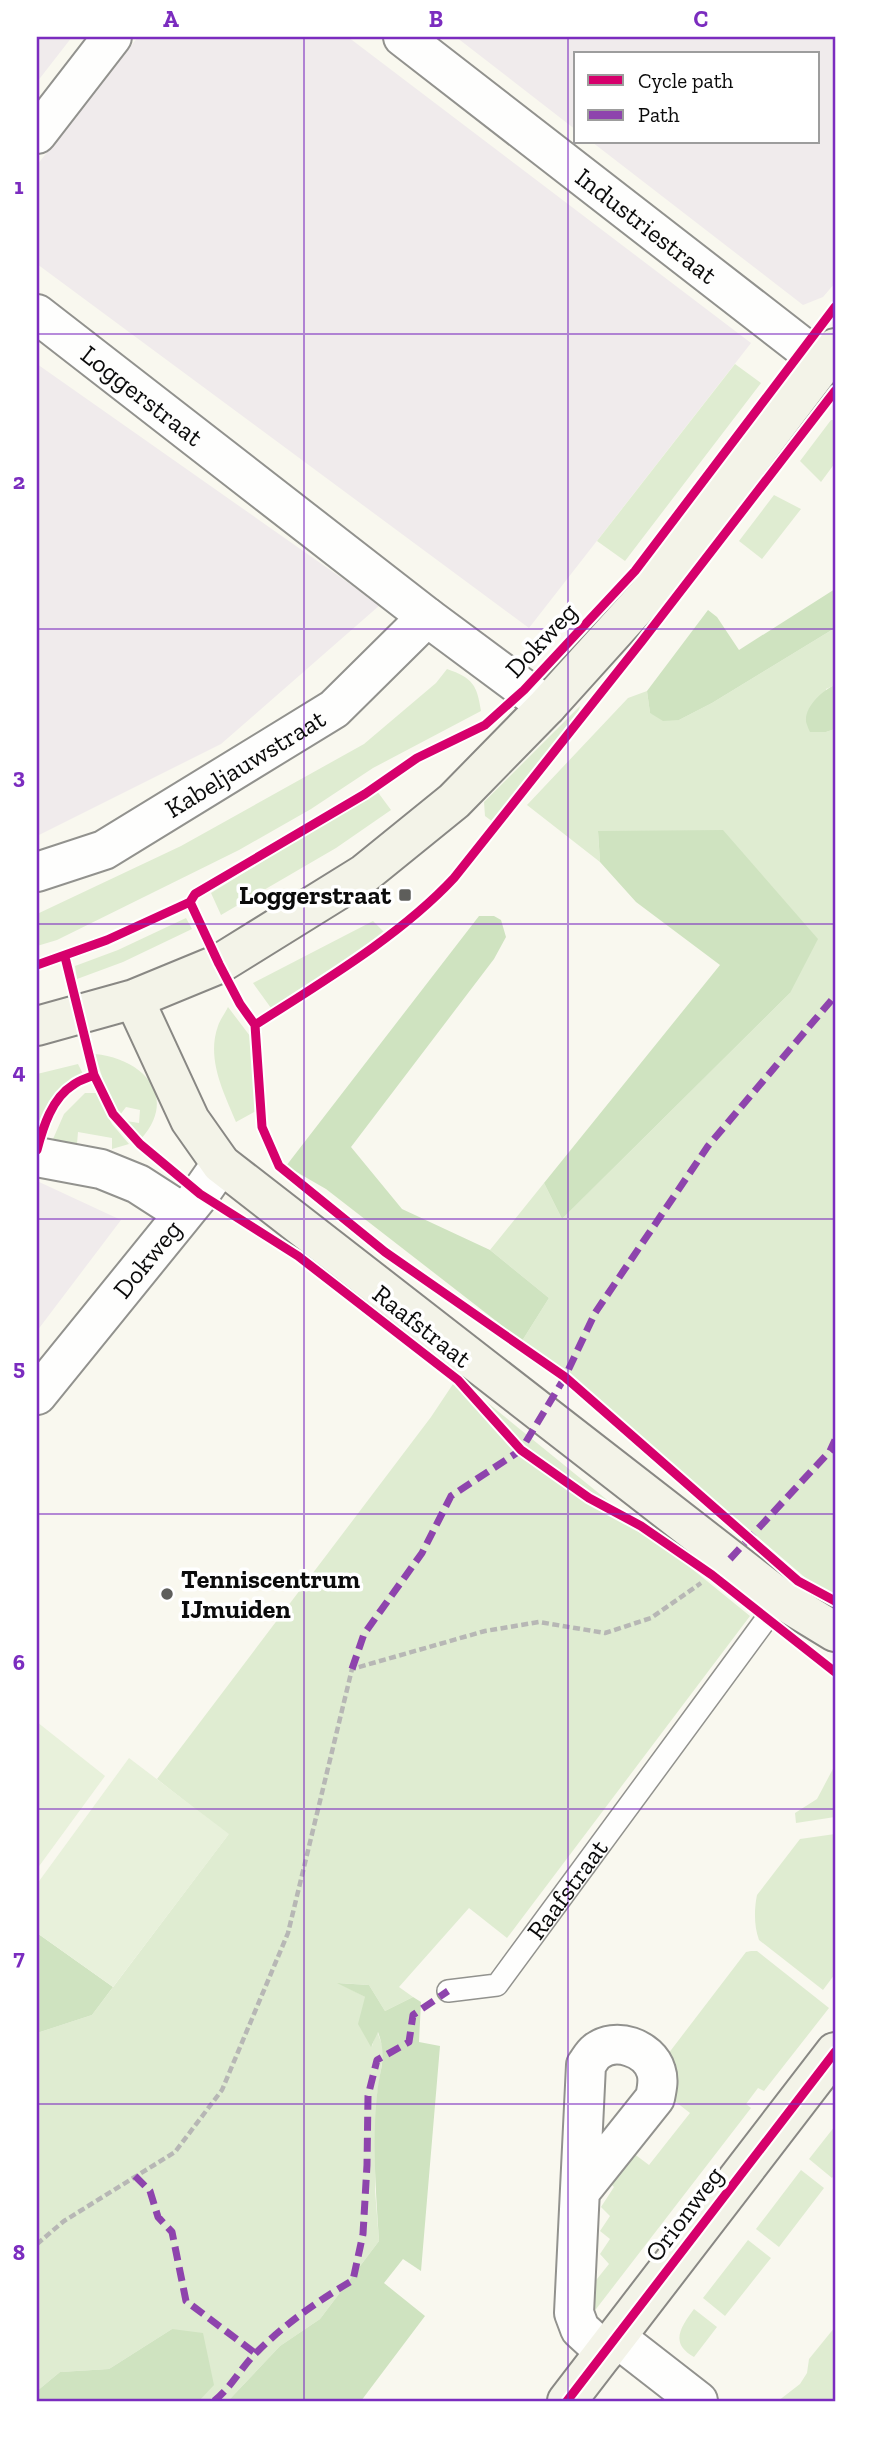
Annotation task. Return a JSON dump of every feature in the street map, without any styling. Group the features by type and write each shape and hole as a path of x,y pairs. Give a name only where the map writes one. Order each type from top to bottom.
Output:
{"street":[{"path":"37,134 112,37"},
{"name":"Industriestraat","path":"403,37 829,355"},
{"name":"Loggerstraat","path":"37,314 427,617 547,706"},
{"name":"Dokweg","path":"37,1026 134,999 219,964 364,874 454,801 547,706 649,593 829,355"},
{"name":"Kabeljauwstraat","path":"37,872 104,850 334,709 427,617"},
{"name":"Raafstraat","path":"134,999 190,1119 221,1164 780,1599 835,1632"},
{"path":"37,1157 101,1168 138,1184 183,1213"},
{"name":"Dokweg","path":"37,1395 221,1164"},
{"name":"Orionweg","path":"567,2401 835,2052"},
{"path":"580,2192 574,2313 580,2329 611,2345 698,2401"}],"lane":[{"name":"Raafstraat","path":"448,1991 497,1985 780,1599"}],"path":[{"path":"37,2244 64,2221 175,2152 222,2090 288,1933 352,1669 485,1631 539,1622 605,1633 652,1618 702,1582"}],"shaded area":[{"path":"37,37 72,37 37,82"},
{"path":"138,37 348,37 751,343 529,628 37,264 37,165"},
{"path":"456,37 835,37 835,283 823,297 803,305 595,144 820,144 820,52 574,52 574,128"},
{"path":"37,364 380,605 221,744 37,836"},
{"path":"37,1181 121,1220 37,1331"}],"green space":[{"path":"735,364 761,383 625,561 597,541"},
{"path":"831,420 835,420 835,463 821,482 800,461"},
{"path":"774,495 801,509 762,559 739,541"},
{"path":"835,589 835,628 712,703 679,720 663,721 650,713 647,691 708,610 717,617 739,650"},
{"path":"835,628 835,685 826,689 826,732 835,729 835,1603 583,1388 565,1377 522,1341 549,1298 490,1250 544,1183 562,1219 790,993 598,832 600,862 527,805 628,698 647,691 650,713 679,720 712,703"},
{"path":"447,669 468,679 478,695 481,711 373,768 311,809 239,850 57,940 37,946 37,914 181,846 364,744 436,683"},
{"path":"835,685 835,729 810,732 806,721 808,710 820,695"},
{"path":"580,706 578,715 493,822 485,816 484,802"},
{"path":"377,791 391,810 336,848 221,915 211,893"},
{"path":"723,830 818,939 790,993 562,1219 544,1183 720,965 636,902 600,862 598,831"},
{"path":"479,916 494,916 501,920 506,937 494,959 351,1147 402,1209 490,1250 549,1298 522,1341 326,1189 286,1166"},
{"path":"186,918 192,929 123,962 77,979 75,966 118,950"},
{"path":"373,921 385,933 307,988 271,1008 253,983"},
{"path":"228,1007 250,1036 256,1111 236,1122 218,1076 214,1051 218,1026"},
{"path":"95,1054 128,1063 150,1082 156,1095 157,1108 152,1123 141,1139 126,1121 139,1123 140,1110 126,1107 120,1115 103,1080"},
{"path":"78,1064 84,1076 54,1098 37,1131 37,1074"},
{"path":"85,1093 96,1093 112,1124 129,1144 112,1149 112,1138 78,1132 77,1144 53,1139 64,1114"},
{"path":"457,1378 750,1616 507,1938 469,1908 399,1987 413,1997 385,2011 369,1985 339,1983 365,1997 372,2046 377,2031 384,2050 377,2095 375,2190 379,2241 320,2319 280,2346 228,2401 199,2401 213,2384 172,2329 109,2369 60,2372 37,2391 37,2033 92,2015 228,1835 157,1779 431,1417"},
{"path":"37,1722 105,1776 37,1869"},
{"path":"129,1758 229,1834 113,1987 37,1933 37,1884"},
{"path":"835,1765 835,1817 796,1823 795,1813 817,1799"},
{"path":"835,1834 835,1974 823,1990 759,1940 755,1924 755,1906 757,1895 800,1839"},
{"path":"37,1933 113,1987 92,2015 37,2033"},
{"path":"757,1951 829,2008 764,2091 758,2088 746,2104 751,2108 593,2313 585,2294 609,2264 600,2254 610,2239 600,2231 610,2216 601,2207 614,2187 605,2178 629,2150 649,2165 690,2113 667,2095 665,2058 746,1952"},
{"path":"337,1983 369,1985 385,2011 413,1997 421,2002 419,2042 440,2046 421,2271 403,2259 384,2283 425,2316 361,2401 228,2401 280,2346 320,2319 379,2241 375,2131 382,2064 381,2041 378,2032 371,2047 358,2024 365,1997"},
{"path":"835,2126 835,2174 832,2178 809,2159"},
{"path":"801,2170 824,2188 779,2247 756,2229"},
{"path":"748,2240 771,2258 725,2316 703,2298"},
{"path":"694,2309 717,2327 694,2357 682,2346 680,2334"},
{"path":"835,2327 835,2401 778,2401 800,2384 807,2373 809,2359"},
{"path":"172,2329 203,2333 214,2385 199,2401 37,2401 37,2391 60,2372 109,2369"}],"marked path":[{"path":"352,1669 364,1634 422,1553 451,1496 521,1450 565,1377 595,1313 708,1146 835,996"},
{"path":"730,1559 830,1451 835,1440"},
{"path":"214,2401 251,2358 279,2331 353,2280 363,2234 368,2096 377,2060 409,2042 413,2015 448,1991"},
{"path":"135,2176 150,2191 158,2217 172,2232 186,2301 255,2353"}],"cycle path":[{"path":"190,902 195,894 365,794 417,758 485,725 524,690 635,571 835,307"},
{"path":"255,1025 385,939 454,878 835,391"},
{"path":"190,902 240,1004 255,1025 262,1127 279,1166 385,1252 565,1377 798,1581 835,1601"},
{"path":"37,965 107,940 190,902"},
{"path":"65,957 94,1075 113,1114 140,1144 200,1194 298,1256 458,1380 521,1450 589,1498 641,1526 712,1575 835,1672"},
{"path":"37,1150 45,1123 59,1097 75,1083 94,1075"},
{"path":"567,2401 835,2052"}],"place":[{"name":"Loggerstraat","path":"405,895"},
{"name":"Tenniscentrum IJmuiden","path":"167,1594"}]}
